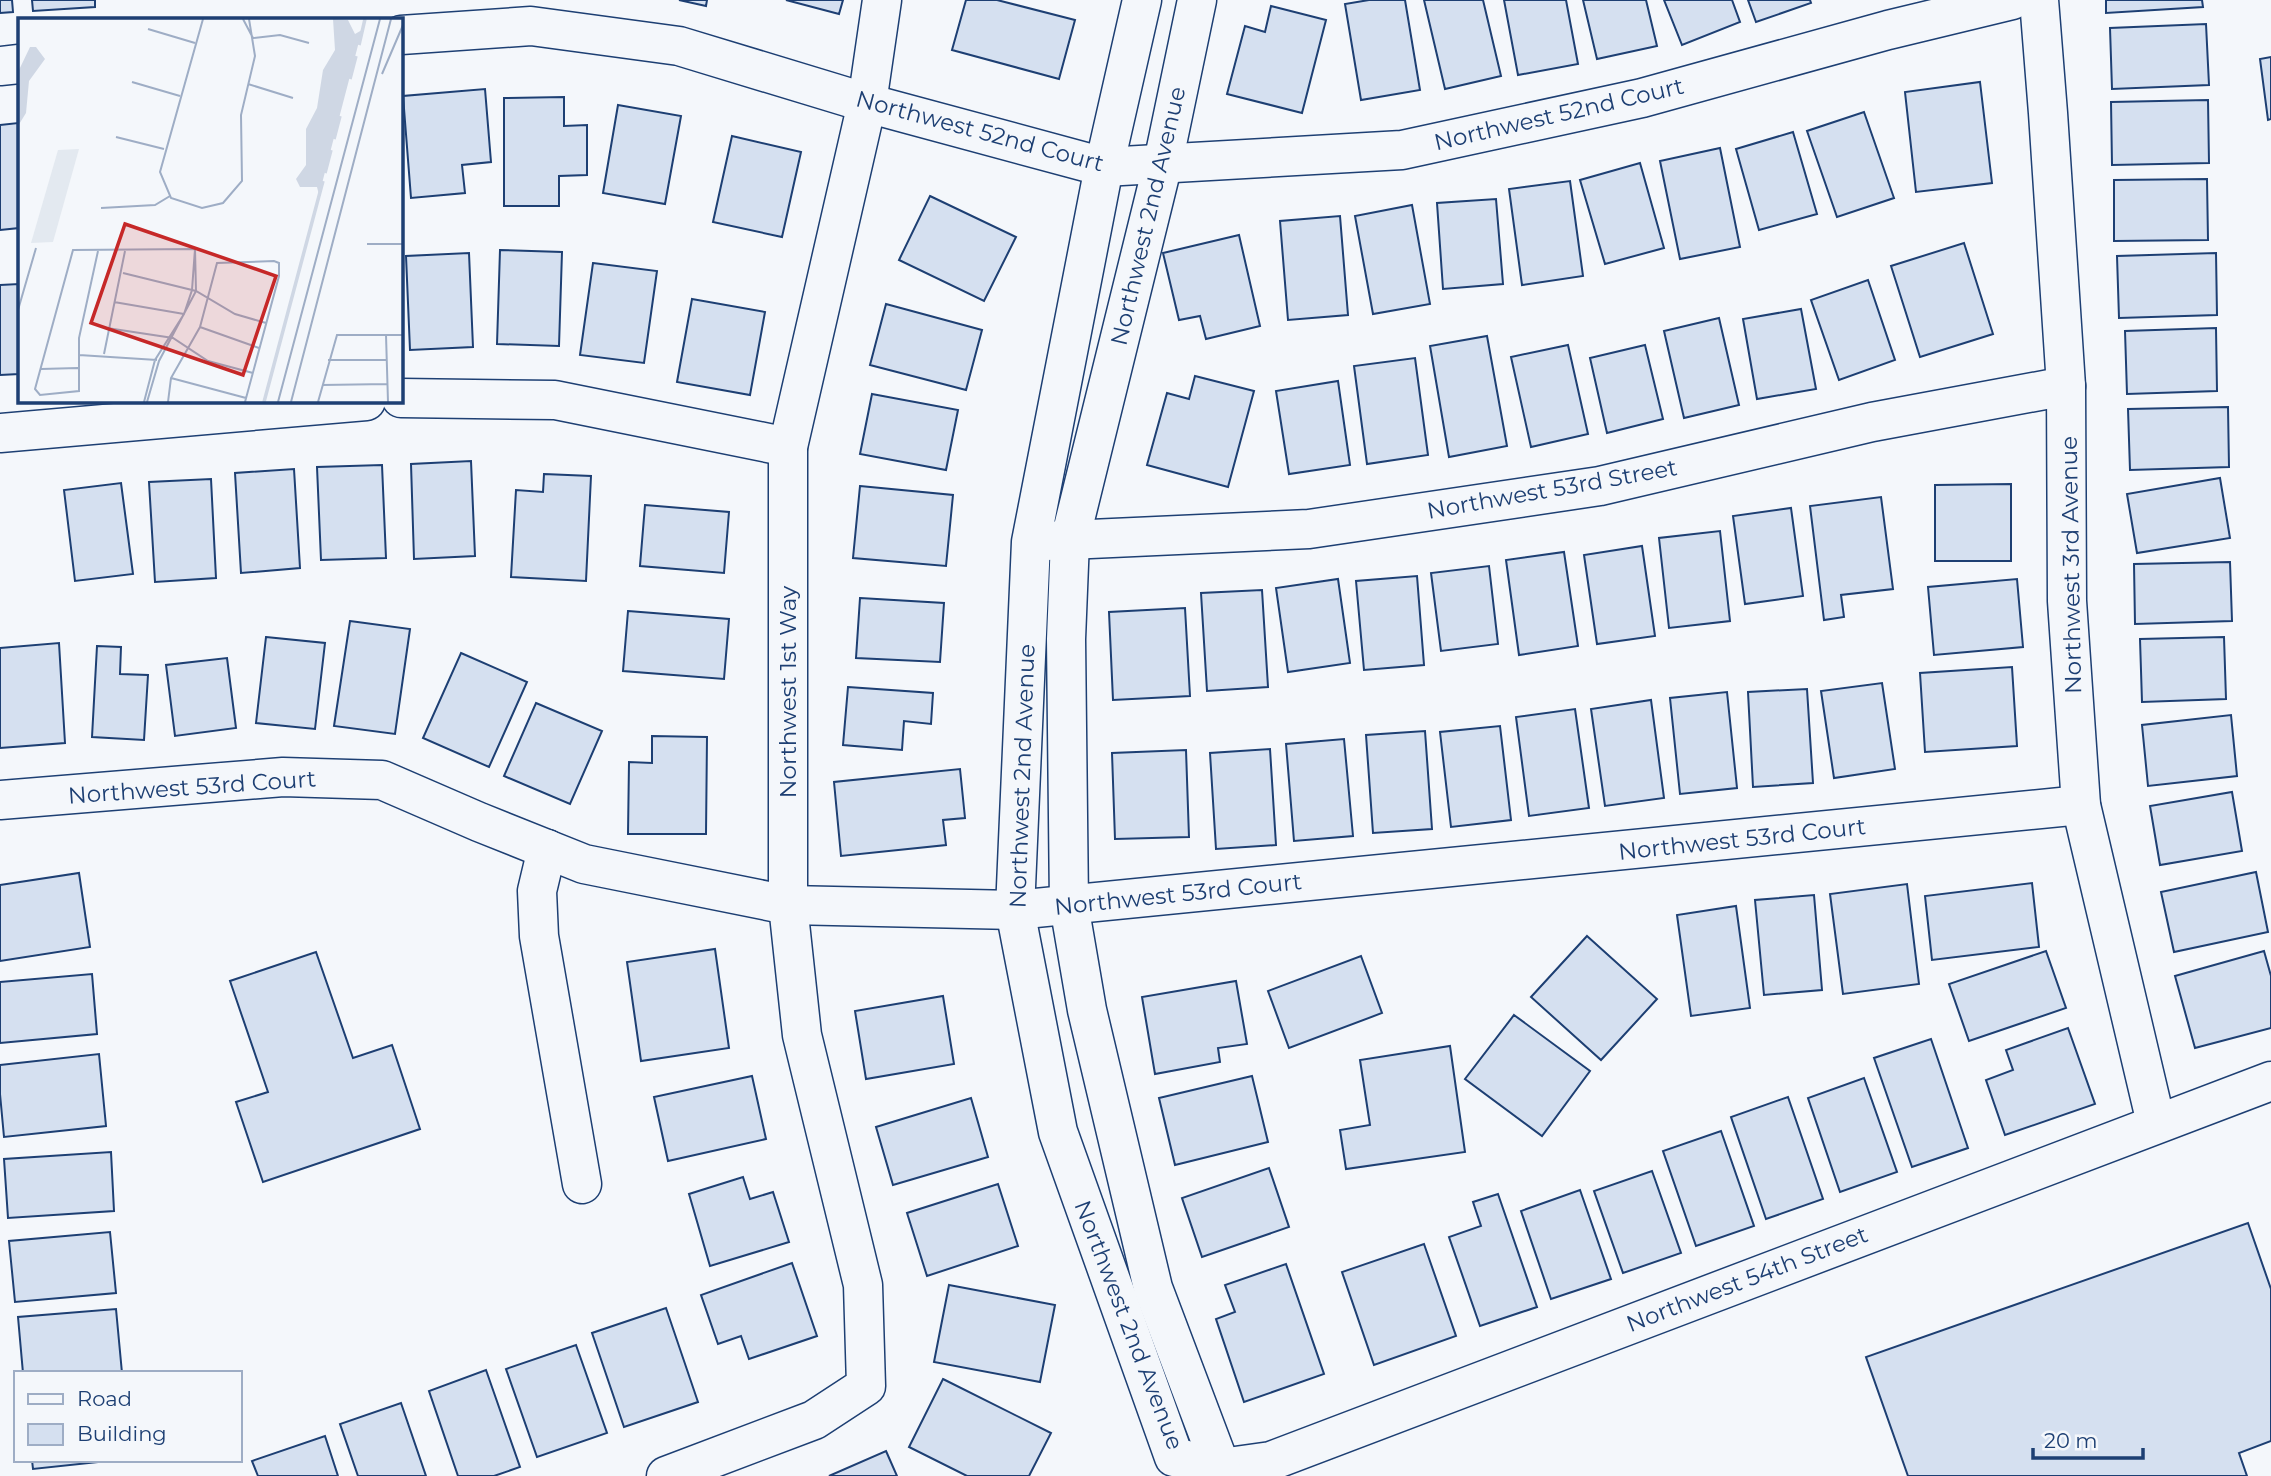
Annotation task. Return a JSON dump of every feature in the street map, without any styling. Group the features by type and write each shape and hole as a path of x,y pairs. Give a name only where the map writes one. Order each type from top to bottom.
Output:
{"street":[{"name":"Northwest 1st Way","path":"666,1476 814,1420 866,1386 863,1285 802,1035 788,905 788,447 867,103 882,0"},
{"name":"Northwest 2nd Avenue","path":"1142,0 1104,167 1031,542 1015,910 1058,1132 1174,1457 1221,1468"},
{"name":"Northwest 2nd Avenue","path":"1197,0 1163,163 1070,540 1066,639 1069,905 1087,1010 1153,1288 1221,1468"},
{"name":"Northwest 52nd Court","path":"402,36 531,26 678,46 867,103 1104,167 1402,150 1642,98 1888,30 2012,0"},
{"name":"Northwest 3rd Avenue","path":"2039,0 2049,113 2066,387 2067,601 2081,805 2156,1123"},
{"path":"0,66 18,64"},
{"name":"Northwest 53rd Street","path":"1031,542 1309,529 1600,485 1872,422 2066,387"},
{"path":"402,398 555,400 788,447"},
{"path":"0,433 355,402"},
{"name":"Northwest 53rd Court","path":"0,800 283,777 382,780 584,864 788,905 1015,910 2081,805"},
{"path":"547,849 537,891 539,936 582,1184"},
{"name":"Northwest 54th Street","path":"1221,1468 1271,1461 2271,1081"}],"building":[{"path":"0,0 12,0 13,12 0,13"},
{"path":"32,0 95,0 95,7 33,11"},
{"path":"679,0 707,0 706,6"},
{"path":"786,0 843,0 839,14"},
{"path":"966,0 997,0 1075,20 1059,79 952,50"},
{"path":"1369,0 1405,0 1420,90 1361,100 1345,4"},
{"path":"1424,0 1483,0 1501,76 1445,89"},
{"path":"1504,0 1566,0 1578,64 1518,75"},
{"path":"1583,0 1646,0 1657,46 1597,59"},
{"path":"1664,0 1732,0 1740,22 1682,45"},
{"path":"1748,0 1810,0 1811,3 1756,22"},
{"path":"2106,0 2202,0 2203,7 2106,13"},
{"path":"1271,6 1326,20 1302,113 1227,94 1245,26 1265,32"},
{"path":"2206,24 2209,85 2112,89 2110,28"},
{"path":"2271,57 2271,119 2268,120 2260,59"},
{"path":"1980,82 1992,183 1916,192 1905,92"},
{"path":"485,89 491,162 462,165 465,193 411,198 403,96"},
{"path":"564,97 564,126 587,125 587,175 559,176 559,206 504,206 504,98"},
{"path":"2208,100 2209,163 2112,165 2111,102"},
{"path":"618,105 681,116 665,204 603,193"},
{"path":"1864,112 1894,198 1837,217 1807,131"},
{"path":"18,123 18,228 0,230 0,125"},
{"path":"1793,132 1817,214 1759,230 1736,149"},
{"path":"732,136 801,152 782,237 713,222"},
{"path":"1720,148 1740,247 1680,259 1660,161"},
{"path":"1640,163 1664,248 1605,264 1580,180"},
{"path":"2207,179 2208,240 2114,241 2114,180"},
{"path":"1570,181 1583,276 1522,285 1509,189"},
{"path":"930,196 1016,237 984,301 899,260"},
{"path":"1496,199 1503,284 1443,289 1437,203"},
{"path":"1412,205 1430,304 1373,314 1355,216"},
{"path":"1340,216 1348,315 1288,320 1280,221"},
{"path":"1239,235 1260,326 1206,339 1200,316 1179,320 1163,253"},
{"path":"1964,243 1993,334 1920,357 1891,266"},
{"path":"500,250 562,252 559,346 497,344"},
{"path":"469,253 473,347 410,350 406,256"},
{"path":"2216,253 2217,315 2119,318 2117,256"},
{"path":"593,263 657,271 644,363 580,355"},
{"path":"1868,280 1895,360 1839,380 1811,300"},
{"path":"18,284 18,374 0,375 0,285"},
{"path":"692,299 765,312 750,395 677,382"},
{"path":"886,304 982,330 966,390 870,365"},
{"path":"1801,309 1816,389 1757,399 1743,319"},
{"path":"1719,318 1739,405 1684,418 1664,331"},
{"path":"2216,328 2217,391 2127,394 2125,331"},
{"path":"1487,336 1507,446 1449,457 1430,346"},
{"path":"1568,345 1588,434 1531,447 1511,357"},
{"path":"1645,345 1663,419 1607,433 1590,358"},
{"path":"1415,358 1428,455 1367,464 1354,366"},
{"path":"1195,376 1254,391 1228,487 1147,465 1167,393 1189,399"},
{"path":"1338,381 1350,465 1289,474 1276,391"},
{"path":"872,394 958,410 946,470 860,454"},
{"path":"2228,407 2229,467 2130,470 2128,409"},
{"path":"471,461 475,556 414,559 411,464"},
{"path":"382,465 386,558 321,560 317,467"},
{"path":"294,469 300,568 241,573 235,473"},
{"path":"544,474 591,476 586,581 511,577 516,490 543,492"},
{"path":"2220,478 2230,538 2137,553 2127,494"},
{"path":"211,479 216,578 155,582 149,482"},
{"path":"121,483 133,574 75,581 64,490"},
{"path":"2011,484 2011,561 1935,561 1935,485"},
{"path":"860,486 953,495 946,566 853,558"},
{"path":"1881,497 1893,589 1841,595 1844,617 1824,620 1810,506"},
{"path":"645,505 729,512 724,573 640,566"},
{"path":"1791,508 1803,596 1745,604 1733,516"},
{"path":"1720,531 1730,621 1669,628 1659,538"},
{"path":"1642,546 1655,636 1597,644 1584,555"},
{"path":"1564,552 1578,646 1519,655 1506,560"},
{"path":"2230,562 2232,621 2135,624 2134,564"},
{"path":"1489,566 1498,644 1441,651 1431,573"},
{"path":"1417,576 1424,665 1364,670 1356,581"},
{"path":"1338,579 1350,663 1288,672 1276,588"},
{"path":"2017,579 2023,647 1934,655 1928,587"},
{"path":"1262,590 1268,687 1207,691 1201,593"},
{"path":"860,598 944,603 940,662 856,658"},
{"path":"1185,608 1190,696 1113,700 1109,612"},
{"path":"628,611 729,619 724,679 623,671"},
{"path":"350,621 410,629 395,734 334,726"},
{"path":"266,637 325,643 315,729 256,723"},
{"path":"2224,637 2226,699 2142,702 2140,639"},
{"path":"59,643 65,743 0,748 0,648"},
{"path":"97,646 121,647 120,674 148,675 144,740 92,737"},
{"path":"461,653 527,682 489,767 423,738"},
{"path":"227,658 236,728 175,736 166,665"},
{"path":"2012,667 2017,746 1925,752 1920,673"},
{"path":"1882,683 1895,769 1834,778 1821,691"},
{"path":"848,687 933,693 931,724 904,721 902,750 843,745"},
{"path":"1807,689 1813,783 1753,787 1748,692"},
{"path":"1727,692 1737,788 1680,794 1670,698"},
{"path":"1651,700 1664,798 1605,806 1591,709"},
{"path":"536,703 602,731 570,804 504,776"},
{"path":"1575,709 1589,808 1529,816 1516,717"},
{"path":"2231,715 2237,776 2148,786 2142,725"},
{"path":"1500,726 1511,820 1451,827 1440,732"},
{"path":"1425,731 1432,829 1373,833 1366,735"},
{"path":"652,736 707,737 706,834 628,834 629,762 652,763"},
{"path":"1344,739 1353,836 1294,841 1286,744"},
{"path":"1270,749 1276,845 1216,849 1210,753"},
{"path":"1186,750 1189,837 1115,839 1112,753"},
{"path":"960,769 965,818 943,820 946,845 841,856 834,782"},
{"path":"2232,792 2242,851 2160,865 2150,806"},
{"path":"2256,872 2268,932 2174,952 2161,892"},
{"path":"79,873 90,947 0,961 0,885"},
{"path":"2032,883 2039,947 1932,960 1925,896"},
{"path":"1907,884 1919,984 1843,994 1830,894"},
{"path":"1814,895 1822,990 1764,995 1755,900"},
{"path":"1736,906 1750,1008 1691,1016 1677,915"},
{"path":"1587,936 1657,999 1601,1060 1531,997"},
{"path":"715,949 729,1048 641,1061 627,962"},
{"path":"2046,951 2066,1008 1969,1041 1949,984"},
{"path":"2264,951 2271,976 2271,1028 2195,1048 2175,976"},
{"path":"316,952 353,1058 392,1045 420,1129 263,1182 236,1102 268,1092 230,981"},
{"path":"1361,956 1382,1013 1289,1048 1268,991"},
{"path":"92,974 97,1034 0,1043 0,982"},
{"path":"1236,981 1247,1044 1218,1048 1220,1062 1155,1074 1142,997"},
{"path":"943,996 954,1064 866,1079 855,1011"},
{"path":"1514,1015 1590,1071 1542,1136 1465,1079"},
{"path":"2068,1028 2095,1104 2005,1135 1986,1080 2013,1070 2006,1050"},
{"path":"1931,1039 1968,1148 1912,1167 1874,1058"},
{"path":"1450,1046 1465,1152 1346,1169 1340,1130 1370,1125 1360,1060"},
{"path":"99,1054 106,1126 4,1137 0,1065"},
{"path":"752,1076 766,1139 668,1161 654,1097"},
{"path":"1252,1076 1268,1142 1175,1165 1159,1098"},
{"path":"1864,1078 1897,1172 1840,1192 1808,1098"},
{"path":"1788,1097 1823,1199 1766,1219 1731,1117"},
{"path":"971,1098 988,1157 893,1185 876,1127"},
{"path":"1721,1131 1754,1226 1696,1246 1663,1151"},
{"path":"111,1152 114,1211 8,1218 4,1159"},
{"path":"1269,1168 1289,1227 1202,1257 1182,1198"},
{"path":"1652,1171 1681,1253 1623,1273 1594,1191"},
{"path":"743,1177 750,1199 773,1192 789,1242 710,1266 689,1194"},
{"path":"998,1184 1018,1246 927,1276 907,1213"},
{"path":"1580,1190 1611,1279 1551,1299 1521,1211"},
{"path":"1498,1194 1537,1307 1480,1326 1449,1237 1481,1226 1473,1202"},
{"path":"2248,1223 2271,1289 2271,1441 2239,1453 2247,1476 1908,1476 1866,1357"},
{"path":"110,1232 116,1293 15,1302 9,1241"},
{"path":"1424,1244 1456,1336 1374,1365 1342,1272"},
{"path":"792,1263 817,1336 749,1359 741,1336 718,1344 701,1295"},
{"path":"1286,1264 1324,1374 1244,1402 1216,1319 1235,1312 1225,1285"},
{"path":"949,1285 1055,1305 1040,1382 934,1362"},
{"path":"666,1308 698,1402 624,1427 592,1333"},
{"path":"116,1309 122,1371 23,1371 18,1317"},
{"path":"576,1345 607,1433 537,1457 506,1369"},
{"path":"486,1370 520,1467 494,1476 458,1476 429,1391"},
{"path":"943,1379 1051,1433 1029,1476 967,1476 909,1447"},
{"path":"401,1403 426,1476 358,1476 340,1424"},
{"path":"325,1436 338,1476 258,1476 252,1461"},
{"path":"886,1451 897,1476 829,1476"},
{"path":"32,1462 98,1462 33,1469"}]}
